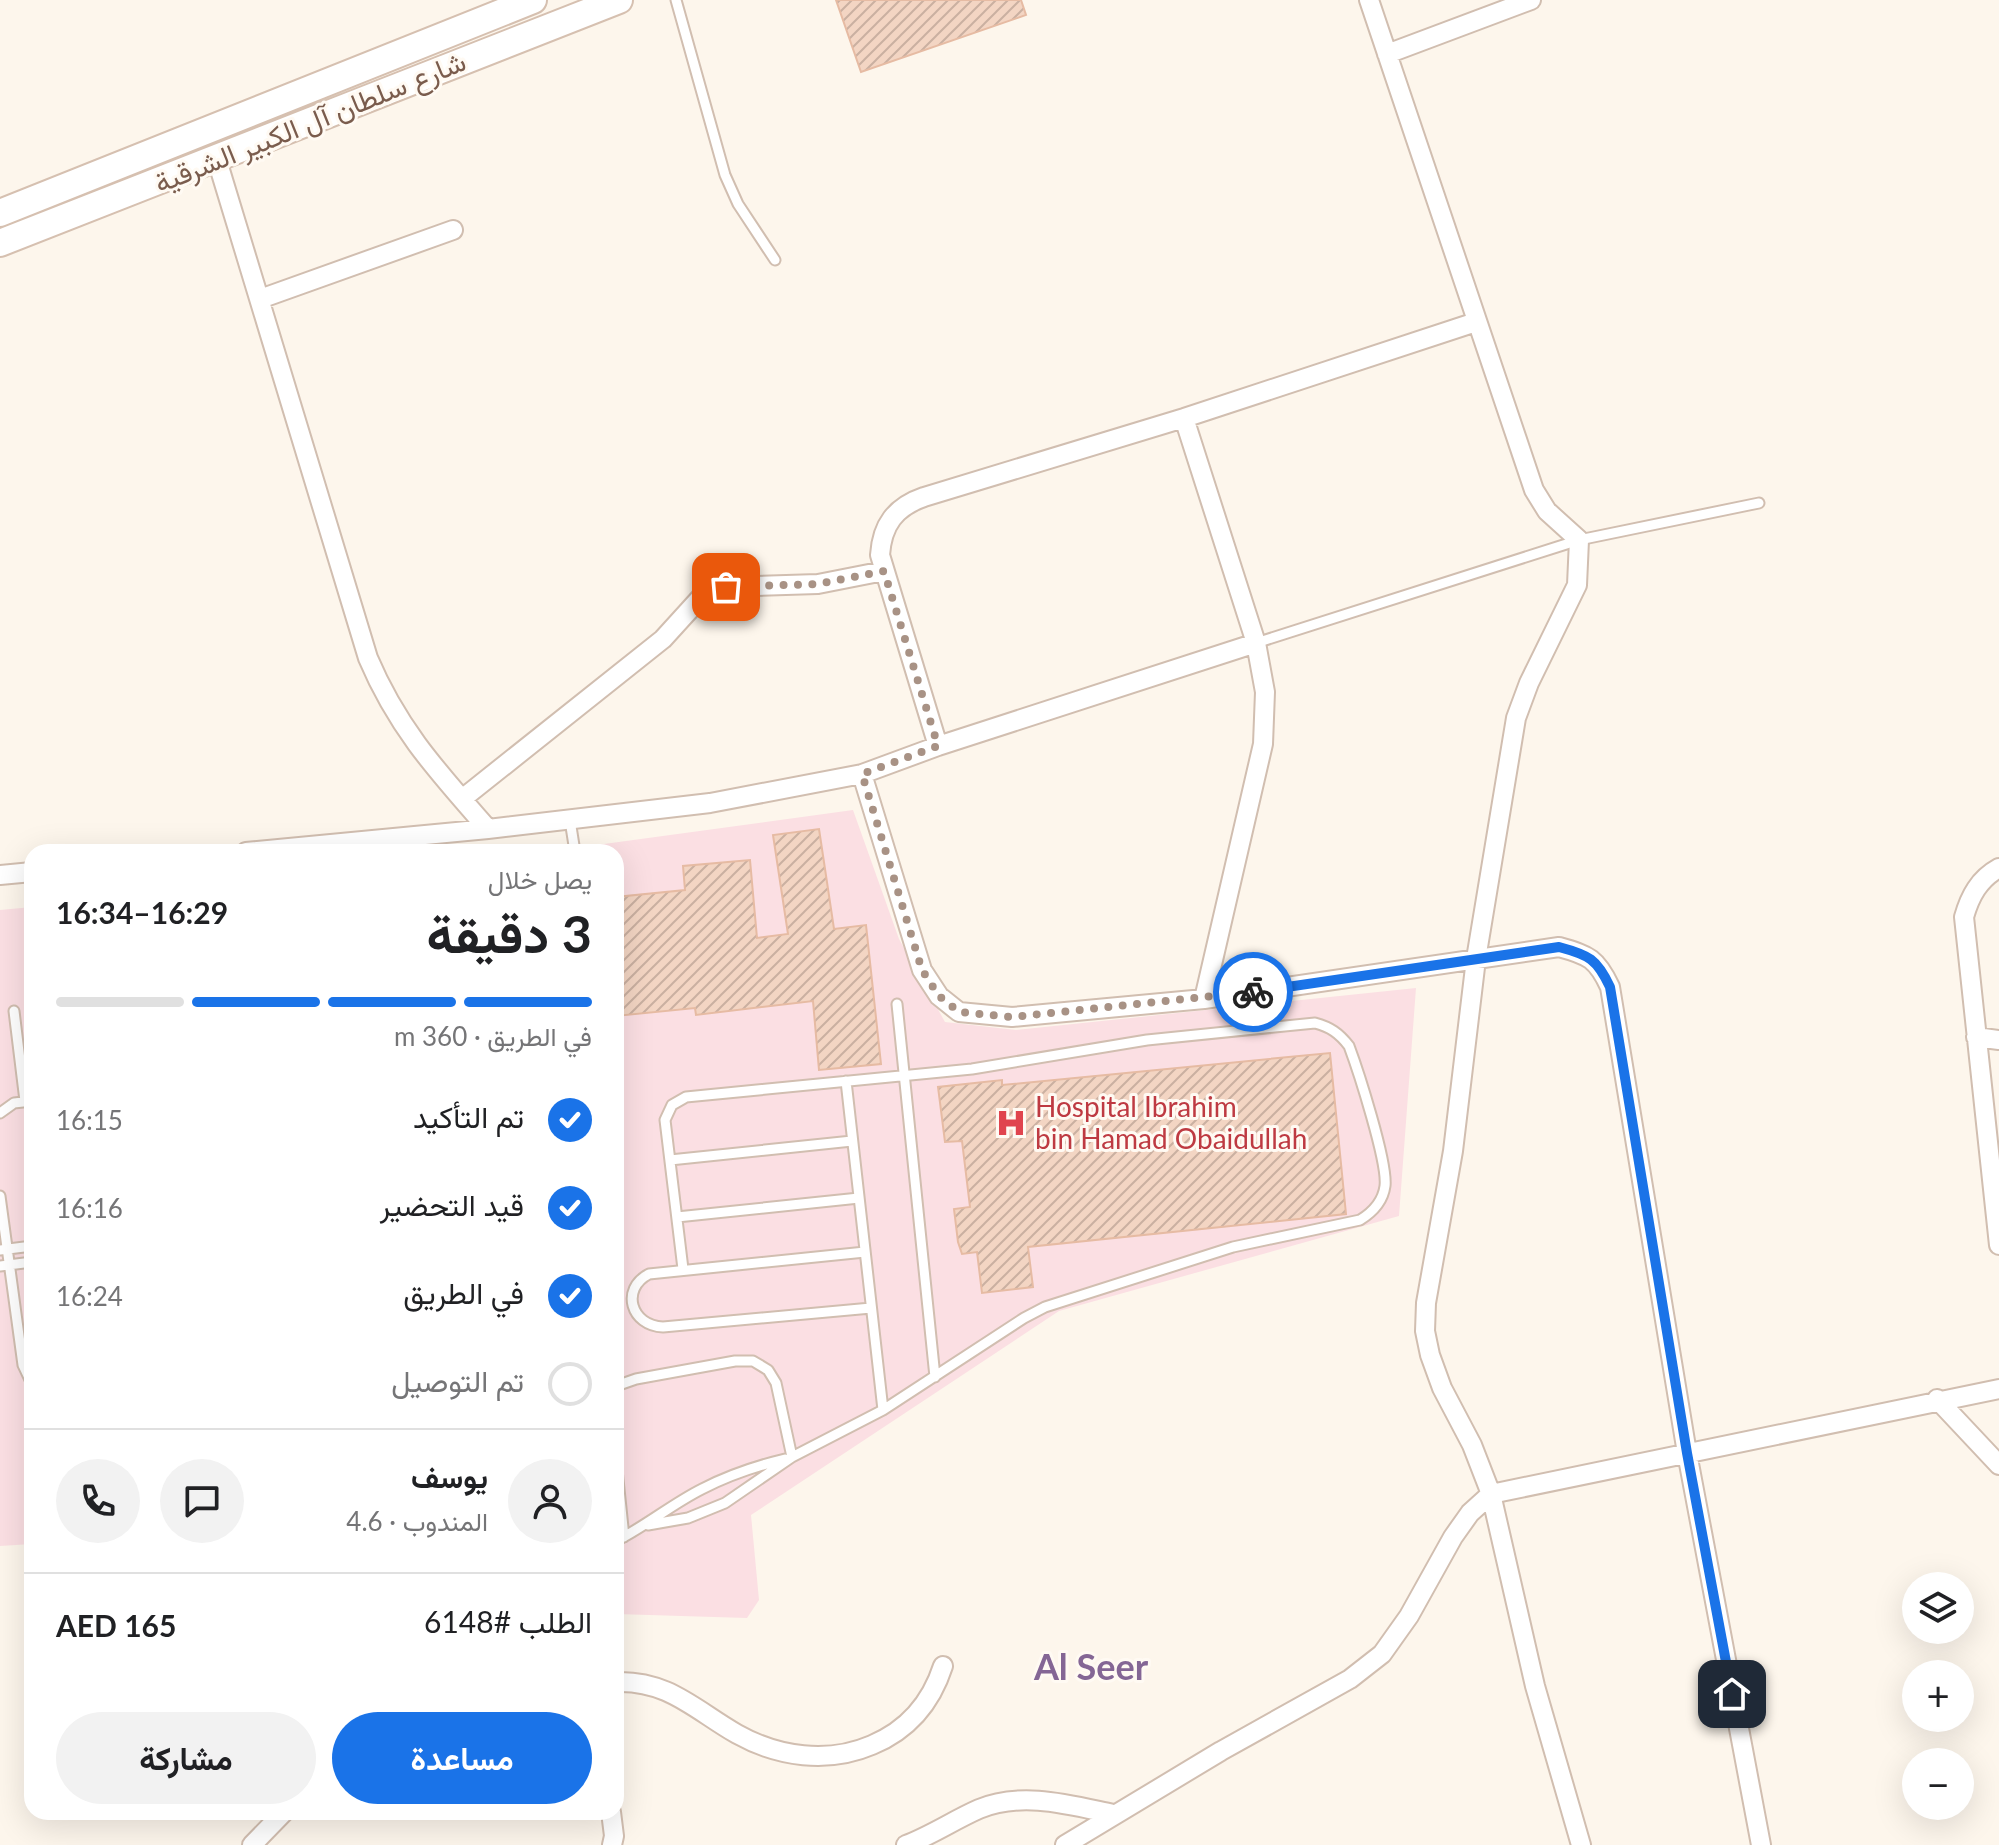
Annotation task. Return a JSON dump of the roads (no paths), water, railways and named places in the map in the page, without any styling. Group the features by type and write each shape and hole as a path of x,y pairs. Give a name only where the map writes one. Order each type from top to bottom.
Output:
{"main road":[{"name":"شارع سلطان آل الكبير الشرقية","path":"0,213 533,0"},
{"name":"شارع سلطان آل الكبير الشرقية","path":"0,243 619,0"}],"street":[{"path":"1369,0 1534,490 1547,511 1579,540 1577,585 1529,683 1516,718 1476,959 1453,1151 1426,1303 1425,1331 1442,1388 1466,1432 1491,1494 1535,1686 1581,1845"},
{"path":"1387,54 1531,0"},
{"path":"217,160 368,658 398,720 418,748 488,829"},
{"path":"260,299 453,230"},
{"path":"938,746 880,555 881,540 896,512 909,503 1184,418 1476,322"},
{"path":"1184,418 1256,643 1265,692 1263,744 1204,999"},
{"path":"462,799 663,639 703,595 726,587 818,584 884,571"},
{"path":"330,844 710,803 862,774 938,746 1256,643"},
{"path":"862,774 922,970 939,996 959,1012 1012,1017 1204,999 1559,947 1583,954 1599,965 1610,987 1687,1453 1761,1845"},
{"path":"1999,868 1980,882 1970,898 1964,917 1999,1245"},
{"path":"0,875 24,873"},
{"path":"1976,1037 1999,1040"},
{"path":"1065,1845 1113,1814 1350,1679 1382,1654 1409,1616 1453,1537 1470,1513 1491,1494 1937,1399 1999,1389"},
{"path":"1937,1399 1999,1465"},
{"path":"624,1682 643,1683 666,1690 737,1734 774,1750 831,1756 866,1748 897,1732 926,1703 943,1666"},
{"path":"906,1845 981,1808 1003,1802 1045,1801 1113,1814"},
{"path":"252,1845 276,1820"},
{"path":"612,1820 612,1845"}],"lane":[{"path":"676,0 725,175 738,204 775,260"},
{"path":"1256,643 1579,540 1759,503"},
{"path":"570,819 574,844"},
{"path":"897,1004 935,1377"},
{"path":"14,1011 24,1075"},
{"path":"648,1525 707,1512 742,1493 792,1457 883,1410 1024,1318 1063,1299 1233,1247 1360,1220 1375,1209 1381,1199 1386,1177 1349,1046 1340,1035 1315,1023 1147,1040 1005,1065 678,1100 667,1112 665,1120 683,1269"},
{"path":"846,1081 883,1410"},
{"path":"0,1113 14,1103 24,1102"},
{"path":"670,1160 852,1141"},
{"path":"0,1196 5,1265 24,1367"},
{"path":"677,1217 859,1198"},
{"path":"4,1250 24,1247"},
{"path":"865,1252 649,1274 636,1283 631,1298 640,1320 647,1325 663,1327 871,1308"},
{"path":"624,1383 735,1361 761,1364 776,1383 792,1457"},
{"path":"624,1537 648,1525 701,1489 731,1475 792,1457"}],"place":[{"name":"Hospital Ibrahim bin Hamad Obaidullah","path":"1011,1123"}],"district":[{"name":"Al Seer","path":"1091,1667"}]}
